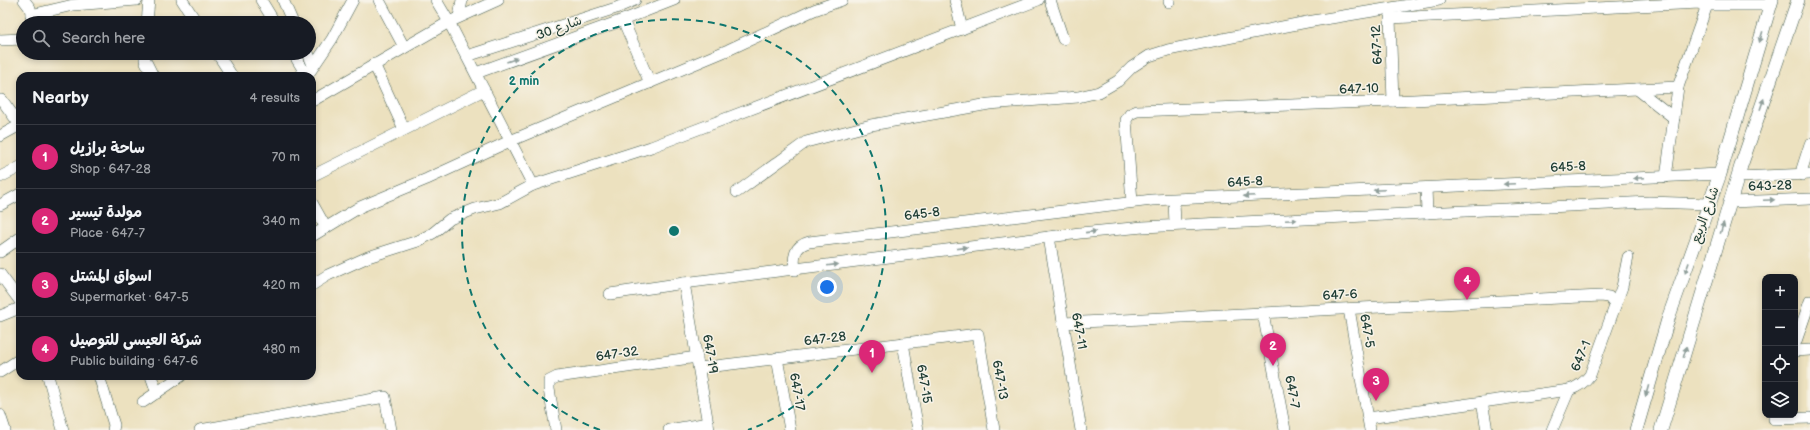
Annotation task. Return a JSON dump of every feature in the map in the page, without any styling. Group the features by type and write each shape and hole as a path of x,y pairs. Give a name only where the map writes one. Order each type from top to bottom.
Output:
{"main road":[{"name":"شارع الربيع","path":"1662,430 1730,202 1798,0"},
{"name":"شارع الربيع","path":"1636,430 1669,316 1720,174 1772,3"}],"street":[{"path":"24,0 31,16"},
{"path":"41,16 73,5 137,0"},
{"path":"148,16 149,0"},
{"path":"182,0 192,16"},
{"path":"262,0 271,16"},
{"path":"283,0 291,16"},
{"path":"309,72 332,39 353,0"},
{"path":"379,0 404,47"},
{"path":"436,0 454,19 467,56 533,185"},
{"path":"454,19 462,0"},
{"path":"316,98 454,19 498,0"},
{"name":"شارع 30","path":"467,56 616,8 635,0"},
{"name":"شارع 30","path":"476,73 674,0"},
{"path":"316,234 360,207 427,179 510,141 728,50 814,10 842,0"},
{"path":"955,0 962,29"},
{"path":"316,282 328,275 368,257 418,241 433,233 450,219 475,209 500,203 533,185 651,147 1038,0"},
{"path":"1050,0 1062,39"},
{"path":"737,192 806,142 871,124 989,104 1078,97 1099,92 1118,80 1132,67 1149,56 1168,50 1307,22 1439,0"},
{"name":"647-12","path":"1393,101 1390,18 1700,3 1705,6"},
{"path":"1666,177 1678,87 1705,6 1772,3"},
{"path":"623,20 650,82"},
{"path":"0,40 16,39"},
{"path":"145,60 145,72"},
{"path":"146,60 151,72"},
{"path":"222,60 229,72"},
{"path":"297,60 305,72"},
{"path":"311,60 313,65"},
{"path":"374,64 404,130"},
{"name":"647-10","path":"1132,202 1126,120 1130,114 1137,111 1393,101 1678,87"},
{"path":"1637,89 1674,118"},
{"path":"316,174 484,90"},
{"path":"0,100 2,100 16,119"},
{"path":"0,136 16,127"},
{"path":"1806,174 1802,169 1810,144"},
{"path":"0,177 16,169"},
{"name":"645-8","path":"795,270 794,256 796,251 804,244 809,242 1132,202 1720,174"},
{"name":"643-28","path":"1738,177 1806,174"},
{"path":"1426,188 1427,213"},
{"path":"0,206 16,196"},
{"name":"643-28","path":"1730,202 1810,199"},
{"path":"1174,200 1175,225"},
{"path":"610,294 684,283 1112,230 1175,225 1650,202 1709,204"},
{"path":"316,210 326,228"},
{"name":"647-11","path":"1049,237 1081,430"},
{"path":"0,252 16,241"},
{"name":"647-1","path":"1569,390 1581,385 1590,375 1622,287 1628,258"},
{"path":"0,274 16,296"},
{"name":"647-19","path":"684,283 709,427"},
{"name":"647-6","path":"1063,323 1601,296 1609,297 1615,304"},
{"path":"1798,335 1810,301"},
{"name":"647-5","path":"1348,309 1370,430"},
{"path":"0,316 16,310"},
{"name":"647-7","path":"1263,313 1285,430"},
{"name":"647-28","path":"698,362 777,358 978,334"},
{"name":"647-13","path":"978,334 994,430"},
{"name":"647-15","path":"903,343 918,430"},
{"path":"1798,351 1810,350"},
{"name":"647-17","path":"777,358 790,430"},
{"path":"0,372 16,362"},
{"name":"647-32","path":"556,430 549,381 557,377 698,362"},
{"path":"49,380 63,430"},
{"path":"100,380 114,426 113,430"},
{"path":"152,380 157,393"},
{"path":"143,402 175,380"},
{"path":"1368,418 1569,390"},
{"path":"1552,430 1569,390"},
{"path":"200,430 385,396 391,430"},
{"path":"1482,402 1487,430"},
{"path":"0,415 5,430"},
{"path":"1773,421 1810,418"},
{"path":"669,430 709,427"}],"place":[{"name":"شركة العيسى للتوصيل","path":"1467,300"},
{"name":"مولدة تيسير","path":"1273,366"},
{"name":"ساحة برازيل","path":"872,373"},
{"name":"اسواق المشتل","path":"1376,401"}]}
